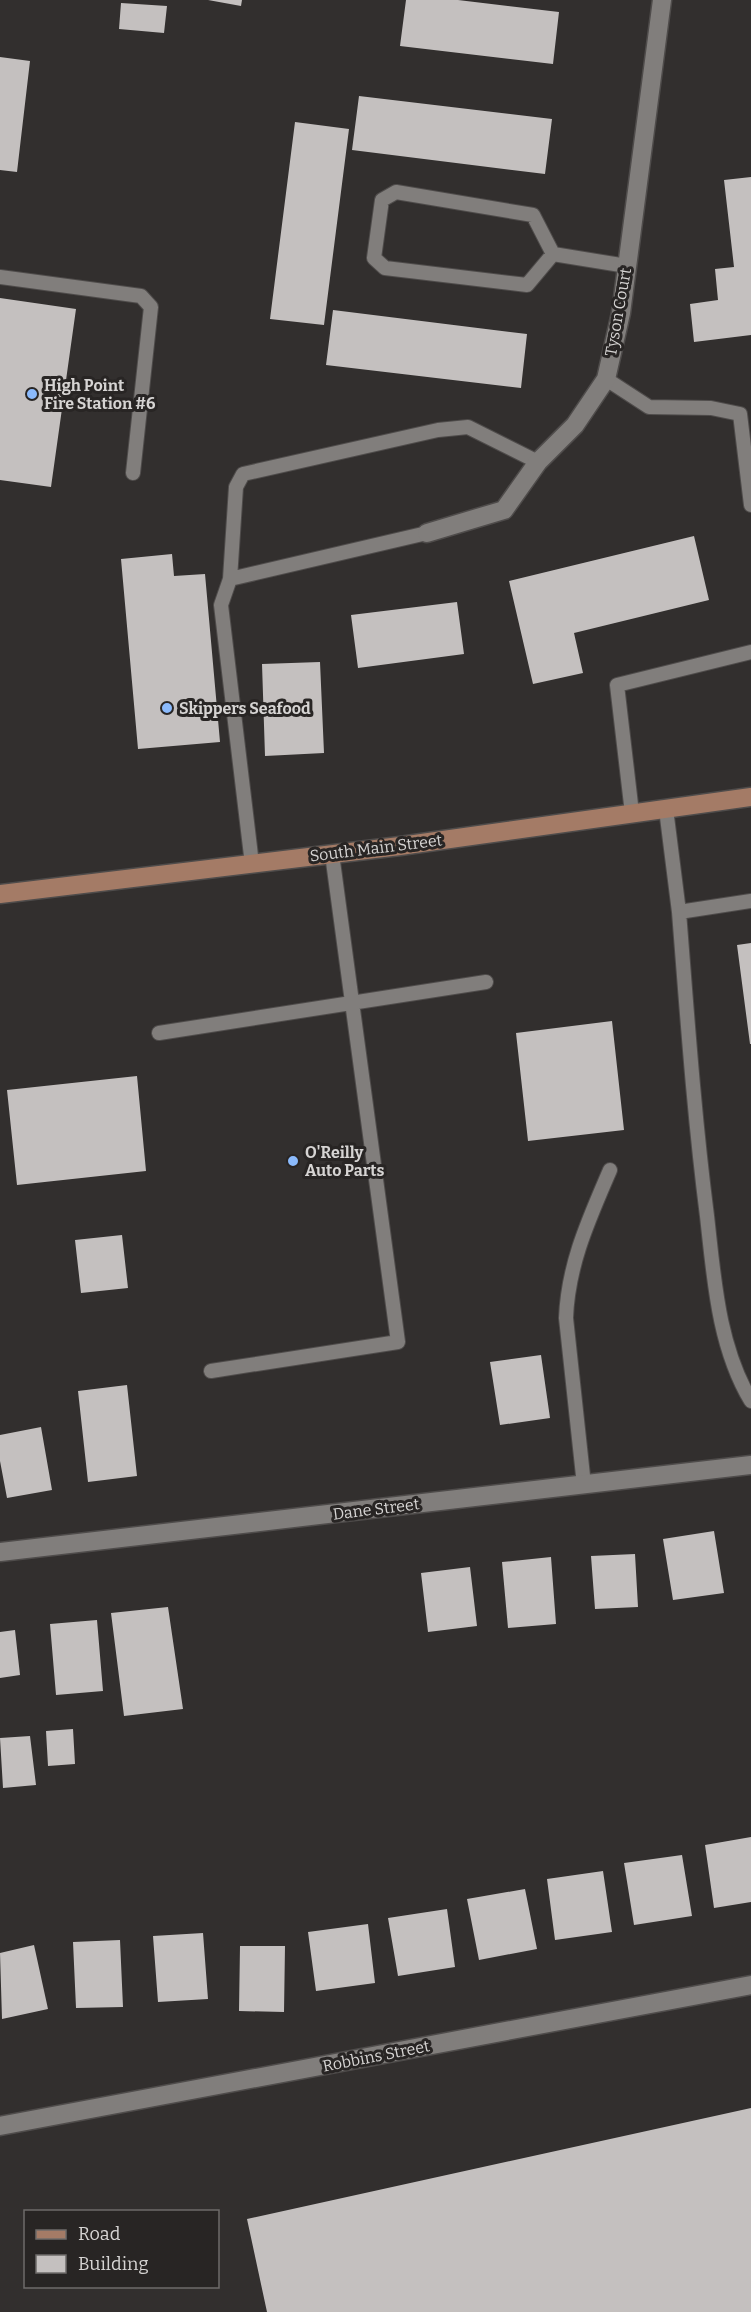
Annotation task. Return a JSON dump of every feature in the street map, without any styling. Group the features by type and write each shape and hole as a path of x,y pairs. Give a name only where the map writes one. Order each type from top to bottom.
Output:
{"main road":[{"name":"South Main Street","path":"0,894 332,854 751,797"}],"street":[{"name":"Tyson Court","path":"427,533 504,510 538,462 575,425 606,379 621,313 662,0"},
{"name":"Dane Street","path":"0,1552 751,1465"},
{"name":"Robbins Street","path":"0,2126 751,1985"}],"lane":[{"path":"396,192 532,215 553,254 528,285 385,268 374,258 382,200 396,192"},
{"path":"553,254 627,266"},
{"path":"0,277 141,296 151,306 132,473"},
{"path":"606,379 649,406 711,408 746,413 751,505"},
{"path":"252,864 221,605 230,579 236,487 243,474 438,430 468,427 538,462"},
{"path":"230,579 427,533"},
{"path":"632,813 617,685 751,652"},
{"path":"666,808 679,912 696,1132 717,1302 737,1378 751,1401"},
{"path":"211,1371 398,1342 332,854"},
{"path":"679,912 751,901"},
{"path":"159,1032 486,982"},
{"path":"584,1485 566,1318 567,1292 574,1258 610,1170"}],"building":[{"path":"208,0 242,0 241,6"},
{"path":"406,0 458,0 559,12 553,64 400,46"},
{"path":"121,3 167,6 164,33 119,29"},
{"path":"0,57 30,61 17,172 0,170"},
{"path":"359,96 552,119 545,174 352,150"},
{"path":"295,122 349,129 324,325 270,319"},
{"path":"751,177 751,335 694,342 690,304 718,300 715,269 734,267 724,180"},
{"name":"High Point Fire Station #6","path":"0,298 76,309 51,487 0,480"},
{"path":"333,310 527,334 521,388 326,365"},
{"path":"694,536 709,600 574,633 583,673 533,684 509,581"},
{"path":"172,554 174,576 205,574 220,742 138,749 121,559"},
{"path":"457,602 464,654 358,668 351,615"},
{"path":"320,662 324,753 265,756 262,664"},
{"path":"751,943 751,1044 750,1044 737,945"},
{"path":"612,1021 624,1130 528,1141 516,1033"},
{"path":"137,1076 146,1171 17,1185 7,1090"},
{"path":"122,1235 128,1288 81,1293 75,1240"},
{"path":"541,1355 550,1418 500,1425 490,1362"},
{"path":"127,1385 137,1476 88,1482 78,1391"},
{"path":"41,1427 52,1490 7,1498 0,1461 0,1435"},
{"path":"714,1531 724,1593 673,1600 663,1539"},
{"path":"635,1554 638,1607 595,1609 591,1556"},
{"path":"551,1557 556,1624 508,1628 502,1562"},
{"path":"470,1567 477,1626 428,1632 421,1573"},
{"path":"168,1607 183,1709 124,1716 111,1613"},
{"path":"97,1620 103,1691 56,1695 50,1624"},
{"path":"15,1630 20,1675 0,1678 0,1632"},
{"path":"73,1729 75,1764 48,1766 46,1731"},
{"path":"30,1736 36,1785 3,1788 0,1738"},
{"path":"751,1837 751,1902 714,1908 705,1845"},
{"path":"682,1855 692,1916 634,1925 624,1863"},
{"path":"603,1871 612,1932 555,1940 547,1879"},
{"path":"525,1889 537,1949 479,1960 467,1899"},
{"path":"447,1909 455,1967 398,1976 388,1918"},
{"path":"368,1924 375,1983 316,1991 308,1932"},
{"path":"203,1933 208,1999 158,2002 153,1936"},
{"path":"120,1940 123,2007 76,2008 73,1942"},
{"path":"34,1945 48,2009 2,2019 0,1953"},
{"path":"240,1946 285,1946 284,2012 239,2011"},
{"path":"751,2108 751,2312 267,2312 247,2219"}],"place":[{"name":"High Point Fire Station #6","path":"32,394"},
{"name":"Skippers Seafood","path":"167,708"},
{"name":"O'Reilly Auto Parts","path":"293,1161"}]}
